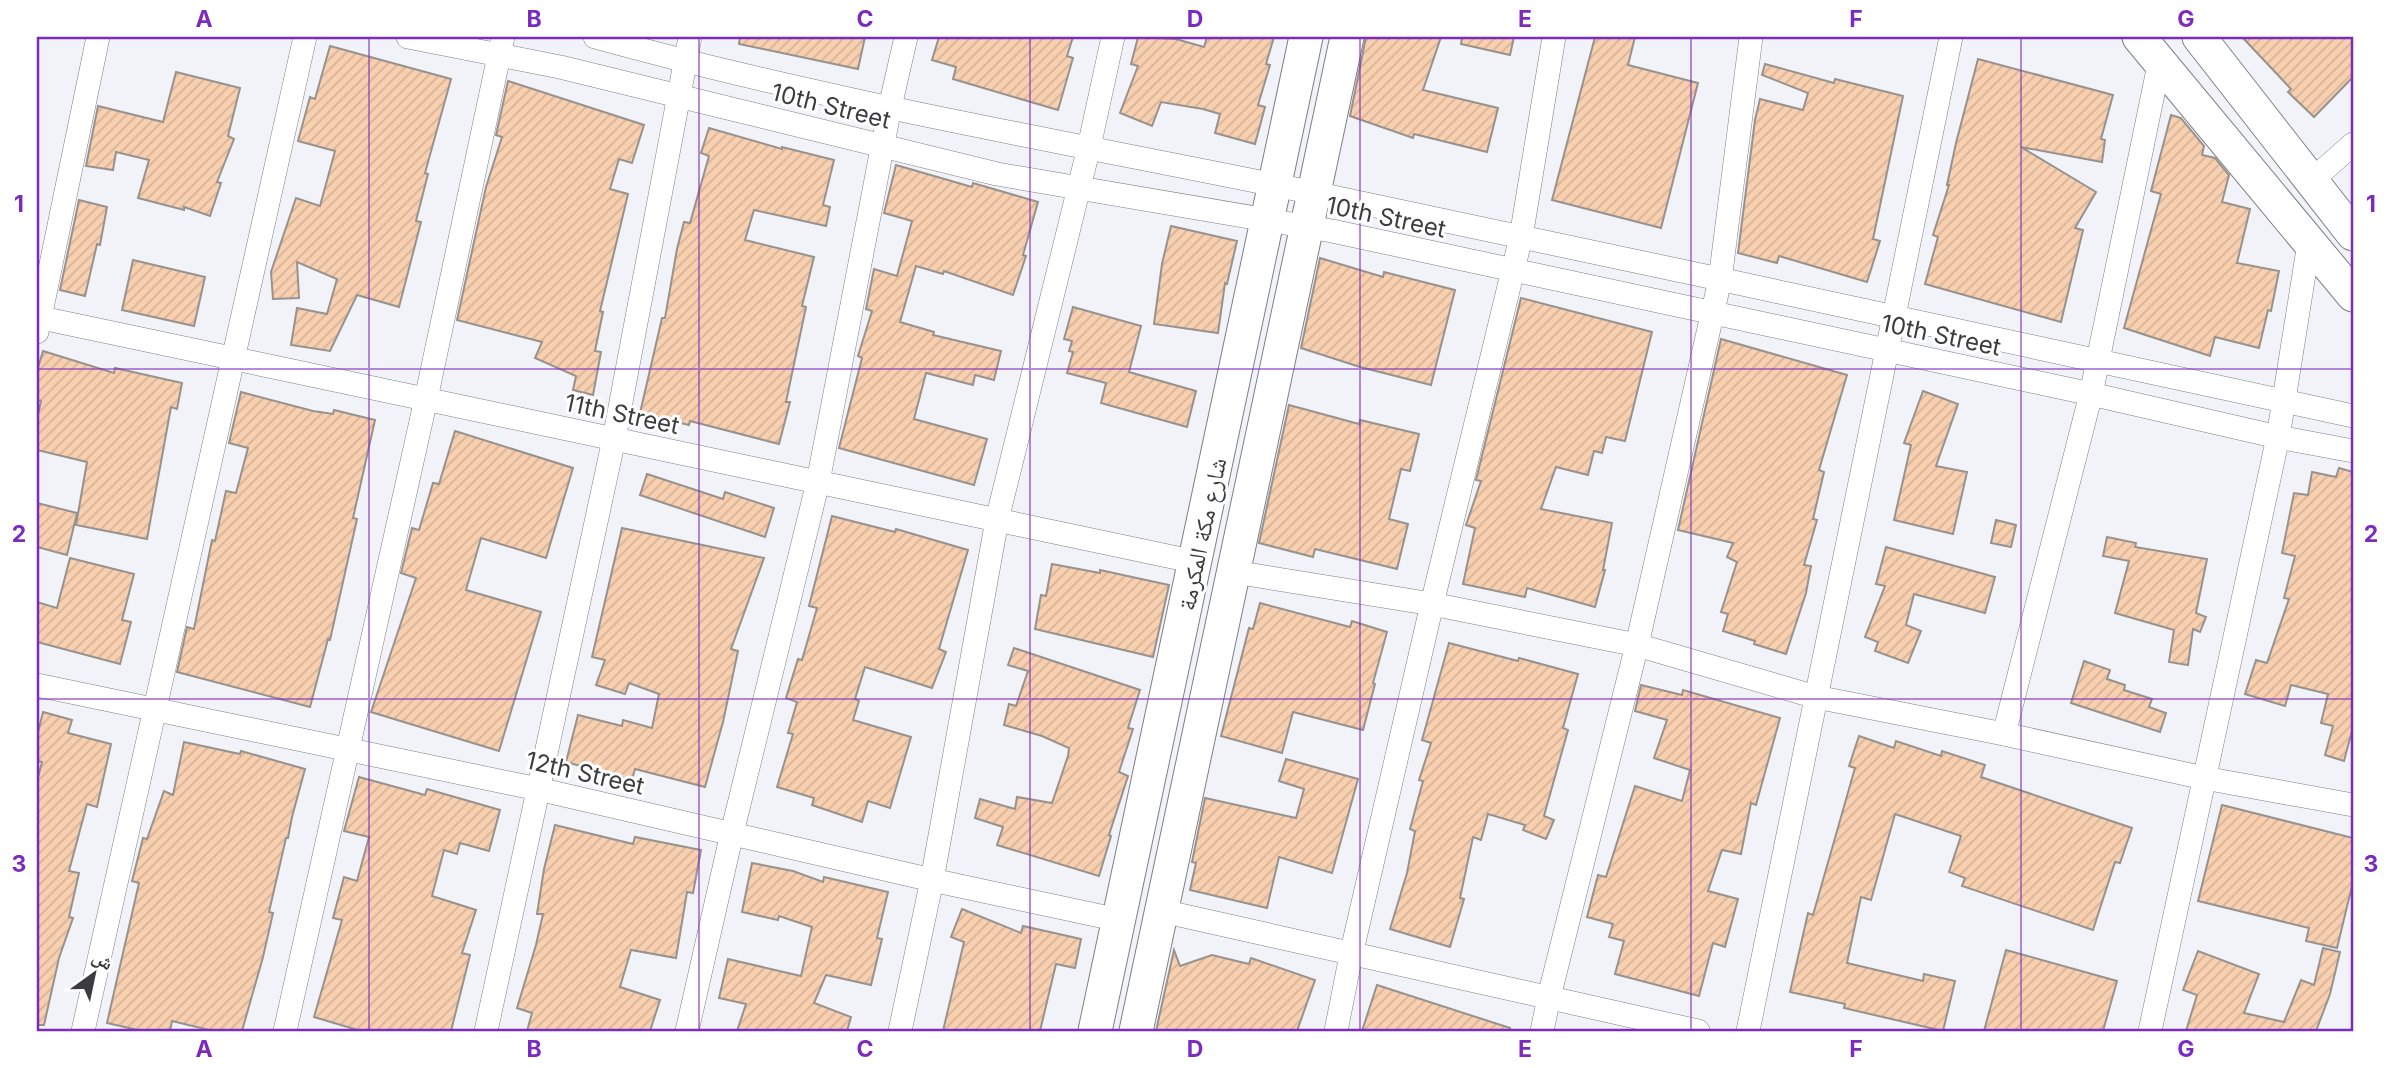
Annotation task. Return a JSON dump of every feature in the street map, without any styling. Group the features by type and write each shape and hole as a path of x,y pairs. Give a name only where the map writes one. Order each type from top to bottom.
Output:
{"main road":[{"name":"شارع مكة المكرمة","path":"1095,1031 1306,37"},
{"name":"شارع مكة المكرمة","path":"1136,1031 1347,37"},
{"path":"2199,37 2353,234"},
{"path":"2149,49 2353,295"}],"street":[{"path":"38,322 98,37"},
{"path":"83,1031 305,37"},
{"name":"10th Street","path":"408,37 501,46 678,96 998,174 1306,227 2353,451"},
{"name":"10th Street","path":"595,37 684,61 890,107 1312,192 2353,416"},
{"path":"485,1031 614,439 690,37"},
{"path":"687,1031 732,833 818,482 882,146 906,37"},
{"path":"900,1031 932,880 997,520 1089,147 1113,37"},
{"path":"1336,1031 1432,604 1521,237 1554,37"},
{"path":"1542,1031 1637,646 1720,280 1751,37"},
{"path":"1748,1031 1951,37"},
{"path":"285,1031 426,399 501,46"},
{"path":"2004,734 2099,361 2149,49"},
{"path":"2311,181 2353,144"},
{"path":"2150,1031 2278,437 2309,243"},
{"name":"11th Street","path":"38,322 235,359 1196,562"},
{"path":"1234,572 1432,604 1637,646 1816,698 2004,734 2204,778 2353,805"},
{"name":"12th Street","path":"37,685 538,789 932,880 1119,920"},
{"path":"1162,911 1698,1031"}],"building":[{"path":"740,37 865,37 858,69 739,44"},
{"path":"939,37 1073,37 1067,56 1073,58 1058,110 953,79 956,67 932,60"},
{"path":"1138,37 1176,39 1204,47 1207,37 1274,37 1266,64 1270,65 1258,105 1265,107 1255,144 1215,133 1220,114 1203,109 1161,102 1152,126 1120,113 1138,66 1131,64"},
{"path":"1366,37 1441,37 1423,90 1498,108 1487,152 1414,134 1413,138 1350,116"},
{"path":"1462,37 1514,37 1510,55 1461,44"},
{"path":"1595,37 1635,37 1628,65 1698,83 1661,228 1552,200"},
{"path":"2242,37 2353,37 2353,77 2314,117 2288,92 2291,89"},
{"path":"330,46 451,79 425,173 428,174 416,221 421,222 399,307 357,295 330,351 291,345 297,308 327,314 337,279 297,262 299,298 273,299 271,272 296,198 320,206 335,151 298,141 310,97 315,99"},
{"path":"1978,59 2113,95 2101,139 2105,140 2102,162 2021,147 2096,192 2075,228 2083,230 2061,322 1925,284 1938,237 1933,235 1949,185 1956,143"},
{"path":"1765,64 1834,83 1835,79 1903,96 1873,239 1880,241 1867,282 1779,256 1777,263 1738,253 1760,99 1803,110 1808,93 1762,75"},
{"path":"176,72 240,88 228,136 234,139 217,182 221,183 210,216 184,207 184,210 138,198 149,160 116,152 113,170 86,166 98,106 163,122"},
{"path":"508,81 644,125 632,163 619,159 610,189 628,194 600,311 603,312 595,351 601,352 593,395 573,390 576,376 535,358 542,342 457,320 486,187 502,137 496,135"},
{"path":"2171,115 2181,118 2204,146 2202,155 2215,158 2229,175 2222,202 2250,209 2237,263 2279,271 2271,311 2268,310 2259,348 2215,337 2210,356 2124,328 2161,194 2151,191"},
{"path":"709,128 782,149 834,160 823,205 830,207 826,226 754,210 745,240 814,257 802,306 806,307 786,402 790,402 779,444 690,421 689,425 640,413 662,318 665,318 684,222 690,223 709,156 701,153"},
{"path":"896,165 972,187 973,183 1038,202 1023,255 1026,256 1013,295 944,271 943,274 916,266 900,322 934,332 933,335 1001,351 994,380 975,375 973,385 926,373 914,419 987,439 974,485 839,448 862,358 858,356 872,311 866,309 874,269 897,276 912,221 884,213"},
{"path":"79,200 107,207 100,245 97,244 85,296 60,290"},
{"path":"1171,226 1237,241 1227,284 1225,283 1218,333 1154,324 1162,264"},
{"path":"1320,258 1383,277 1384,272 1455,290 1431,385 1360,367 1301,348"},
{"path":"133,260 205,277 194,326 122,310"},
{"path":"1521,298 1652,332 1625,441 1606,437 1602,453 1594,451 1588,475 1556,467 1541,509 1612,523 1605,570 1595,607 1527,588 1525,597 1463,584 1475,528 1466,525 1481,481 1476,480"},
{"path":"1073,307 1141,326 1129,372 1196,391 1187,427 1101,403 1106,383 1067,373 1073,352 1069,351 1072,341 1064,339"},
{"path":"1721,339 1847,375 1819,470 1824,472 1813,519 1817,520 1804,565 1811,566 1806,593 1786,654 1723,631 1728,614 1721,612 1737,562 1727,557 1733,543 1678,530"},
{"path":"43,351 114,373 115,368 182,383 177,409 171,407 147,539 76,525 87,462 37,450 37,419 41,401 37,400 37,371"},
{"path":"1923,391 1958,404 1936,466 1967,472 1953,534 1894,520 1911,445 1904,443"},
{"path":"241,392 313,411 333,414 334,410 375,420 353,518 357,519 330,640 328,639 310,707 177,672 187,627 194,629 212,540 215,541 226,491 236,493 248,448 229,443"},
{"path":"1289,405 1359,424 1360,420 1419,434 1410,471 1401,469 1389,519 1408,524 1397,569 1315,549 1313,557 1259,543"},
{"path":"455,431 573,468 546,558 481,538 466,590 541,612 499,751 371,712 416,578 401,573 412,528 419,530 433,483 439,484"},
{"path":"2339,468 2353,472 2353,727 2344,761 2325,755 2333,726 2321,723 2328,694 2291,685 2285,706 2245,694 2256,660 2267,663 2289,599 2284,598 2295,556 2282,553 2294,493 2308,495 2312,472 2336,477"},
{"path":"647,474 723,499 725,492 774,508 765,537 640,495"},
{"path":"37,503 77,513 67,555 37,547"},
{"path":"832,516 895,532 896,529 968,550 939,649 946,652 932,688 865,667 855,699 859,701 853,720 911,737 890,808 868,801 862,822 812,805 814,798 777,787 793,734 788,733 797,702 786,698 798,659 802,660 817,608 809,606"},
{"path":"1996,520 2016,525 2011,547 1991,543"},
{"path":"622,528 764,558 731,649 738,651 723,722 705,787 635,769 632,780 566,762 578,715 622,726 623,720 652,728 659,694 629,683 625,694 596,685 605,660 592,657"},
{"path":"2107,537 2136,543 2135,547 2207,559 2196,613 2206,617 2200,632 2193,629 2188,665 2169,662 2174,630 2115,613 2129,561 2103,556"},
{"path":"1886,547 1995,577 1985,613 1914,594 1906,625 1921,631 1908,663 1875,651 1878,642 1865,637 1885,586 1876,584"},
{"path":"70,558 134,574 122,620 131,622 120,664 37,642 37,602 57,608"},
{"path":"1052,564 1100,573 1100,570 1169,585 1153,657 1035,629 1041,595 1046,596"},
{"path":"1260,603 1350,627 1352,621 1387,632 1363,730 1293,712 1282,753 1221,736 1249,628 1253,629"},
{"path":"1449,643 1578,674 1563,728 1568,730 1544,816 1554,820 1546,839 1523,830 1525,825 1488,814 1481,840 1473,837 1460,898 1464,899 1450,947 1390,929 1407,873 1415,831 1410,829 1423,781 1419,780 1431,743 1422,740"},
{"path":"1014,648 1140,690 1128,728 1133,729 1119,772 1128,776 1099,876 997,845 1003,827 975,818 980,799 1015,809 1017,797 1052,803 1068,756 1069,748 1042,736 1004,725 1009,704 1016,706 1028,671 1008,665"},
{"path":"2084,661 2110,670 2107,679 2125,685 2124,690 2152,699 2149,707 2166,713 2160,732 2071,703"},
{"path":"1641,685 1682,695 1683,690 1780,718 1756,805 1751,803 1741,854 1722,850 1708,891 1738,899 1725,947 1713,943 1699,996 1615,974 1624,941 1609,937 1613,924 1587,917 1598,875 1606,877 1635,786 1682,801 1690,770 1654,758 1667,720 1635,711"},
{"path":"43,712 72,720 68,733 111,744 97,807 87,804 69,871 79,873 69,917 73,918 59,958 44,1025 37,1025 37,781 42,762 37,761 37,736"},
{"path":"1859,736 1894,748 1896,741 1941,756 1942,751 1985,765 1981,777 2132,828 2120,863 2115,862 2093,930 1962,886 1965,878 1949,872 1961,836 1895,814 1871,900 1861,897 1847,963 1923,981 1924,974 1955,981 1943,1031 1844,1008 1845,1004 1790,992 1808,913 1813,915 1855,768 1849,766"},
{"path":"184,742 240,754 241,751 305,769 269,912 273,913 263,957 242,1031 213,1031 172,1021 170,1031 142,1031 107,1023 139,883 132,881 143,838 147,839 164,791 173,795"},
{"path":"1286,759 1358,779 1332,873 1279,857 1267,908 1190,890 1196,863 1192,862 1205,798 1296,818 1304,789 1279,781"},
{"path":"359,777 425,795 427,789 500,810 489,851 460,843 457,854 444,850 432,896 476,910 462,953 470,955 451,1031 361,1031 314,1017 342,920 333,918 344,877 357,881 369,837 344,831"},
{"path":"2222,805 2353,838 2353,882 2337,948 2306,941 2309,928 2198,901"},
{"path":"555,825 633,844 635,837 701,850 693,893 687,892 676,958 631,950 620,987 660,1000 650,1031 527,1031 532,1013 517,1008 543,914 537,914"},
{"path":"752,863 793,871 823,882 824,877 888,892 877,938 882,939 871,985 826,975 814,1003 851,1017 847,1031 737,1031 746,1004 719,998 728,959 801,976 812,927 779,916 778,920 742,912"},
{"path":"962,909 1021,933 1023,926 1081,939 1075,968 1056,964 1040,1031 943,1031 964,942 951,937"},
{"path":"2323,948 2340,952 2330,994 2316,1031 2186,1031 2197,995 2183,990 2198,951 2259,974 2244,1013 2284,1022 2301,980 2314,985"},
{"path":"1174,950 1180,966 1212,955 1249,964 1251,958 1315,980 1297,1031 1156,1031"},
{"path":"2006,950 2117,981 2103,1031 1984,1031"},
{"path":"1377,985 1510,1028 1509,1031 1362,1031"}]}
